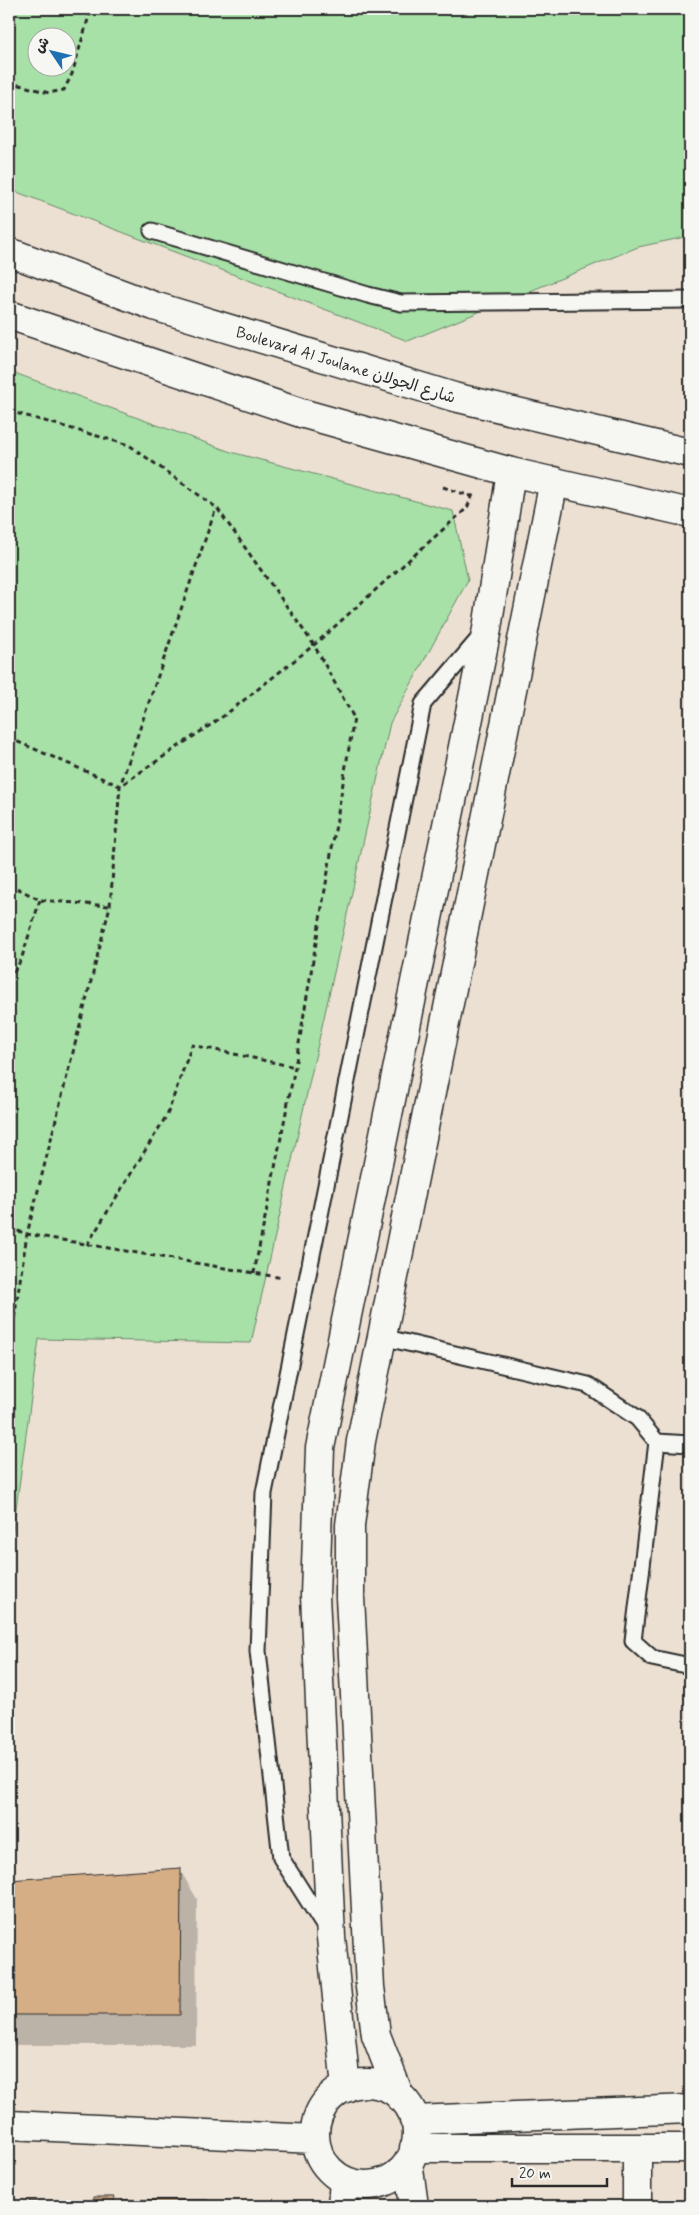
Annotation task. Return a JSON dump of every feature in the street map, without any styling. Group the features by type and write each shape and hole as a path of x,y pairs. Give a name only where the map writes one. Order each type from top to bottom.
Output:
{"street":[{"name":"Boulevard Al Joulane شارع الجولان","path":"9,252 154,306 454,397 690,453"},
{"path":"9,315 301,413 511,472 690,513"},
{"path":"346,2088 331,1937 315,1595 320,1448 487,629 511,472"},
{"path":"414,2206 411,2155 416,2134 376,2035 370,1987 350,1597 350,1525 361,1441 554,481"},
{"path":"340,1352 376,1368"},
{"path":"690,2110 407,2109 387,2088 371,2084 346,2088 331,2098 323,2107 318,2117 315,2139 317,2150 343,2193 354,2184 375,2195 411,2155 690,2148"},
{"path":"9,2125 315,2139"},
{"path":"637,2149 637,2206"}],"lane":[{"path":"152,231 401,303 690,300"},
{"path":"331,1937 281,1858 258,1651 264,1493 423,704 487,629"},
{"path":"382,1337 588,1385 637,1418 657,1442 633,1641 652,1658 690,1666"},
{"path":"657,1442 690,1444"}],"path":[{"path":"9,82 50,94 64,90 72,74 90,9"},
{"path":"9,411 129,445 216,508 314,646 354,718 295,1067 254,1273"},
{"path":"120,786 224,715 314,646 467,508 485,464"},
{"path":"9,1353 27,1234 110,906 120,786 216,508"},
{"path":"9,738 120,786"},
{"path":"9,885 40,900 110,906"},
{"path":"9,980 20,960 40,900"},
{"path":"87,1245 167,1116 192,1045 295,1067"},
{"path":"9,1228 27,1234 87,1245 306,1282"}],"green space":[{"path":"9,9 690,9 690,236 638,247 408,341 9,189"},
{"path":"9,371 231,452 453,511 468,580 390,723 251,1343 39,1339 9,1560"}],"building":[{"path":"181,1868 180,2015 9,2015 9,1880"},
{"path":"93,2197 114,2197 114,2206 94,2206"},
{"path":"122,2200 208,2200 208,2206 122,2206"},
{"path":"265,2200 265,2206 221,2206"},
{"path":"29,2201 94,2206 30,2206"}]}
